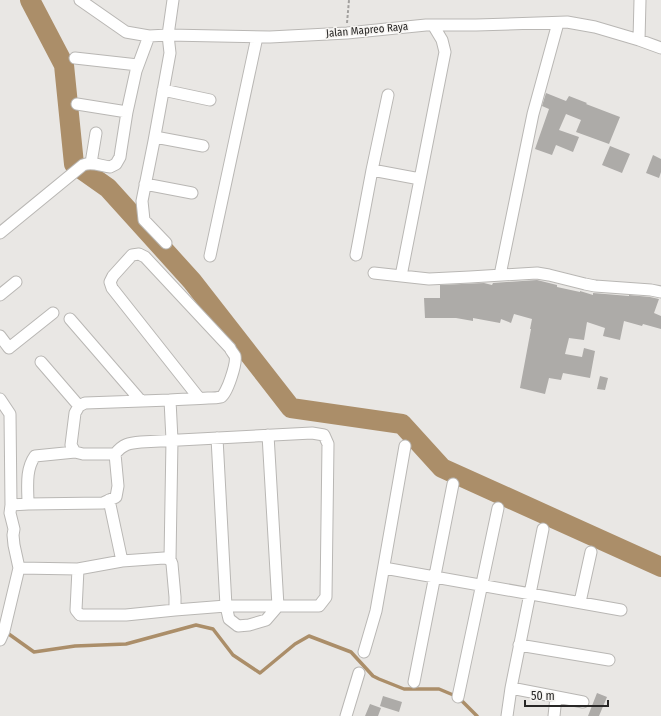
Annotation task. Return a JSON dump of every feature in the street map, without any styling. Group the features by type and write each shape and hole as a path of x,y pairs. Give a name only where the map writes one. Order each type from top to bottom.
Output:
{"street":[{"name":"Jalan Mapreo Raya","path":"80,0 126,32 149,36 270,37 347,33 426,25 572,22 639,40 661,48"},
{"path":"166,243 144,220 142,201 170,53 168,35 174,0"},
{"path":"639,40 640,0"},
{"path":"500,275 533,114 558,22"},
{"path":"401,276 446,52 442,40 433,25"},
{"path":"0,233 83,165 91,163 110,167 116,164 120,157 127,112 136,71 149,36"},
{"path":"210,256 257,37"},
{"path":"75,58 138,65"},
{"path":"163,90 210,100"},
{"path":"356,255 388,94"},
{"path":"77,104 127,112"},
{"path":"91,163 96,133"},
{"path":"155,137 203,146"},
{"path":"372,170 420,179"},
{"path":"145,184 192,194"},
{"path":"75,452 71,445 75,413 79,406 85,403 170,400 220,397 224,394 232,376 235,365 235,356 230,348 145,256 139,254 132,255 113,276 110,282 112,288 199,398"},
{"path":"374,273 429,279 537,273 603,287 661,292"},
{"path":"0,295 16,282"},
{"path":"0,336 9,348 52,313"},
{"path":"70,319 141,401"},
{"path":"41,362 79,406"},
{"path":"0,399 10,414 10,513 14,529 14,545 19,568 4,631 0,640"},
{"path":"170,400 172,440 170,559 172,564 175,610"},
{"path":"11,505 103,503 116,497 118,486 115,454 120,448 127,444 172,440 312,433 324,436 328,444 326,597 319,606 226,606 126,615 80,615 76,610 78,569"},
{"path":"217,438 226,606 229,619 238,626 249,626 266,620 278,606 268,435"},
{"path":"364,652 376,611 405,446"},
{"path":"28,504 28,472 30,462 35,456 75,452 82,454 115,454"},
{"path":"414,682 453,484"},
{"path":"109,500 122,561"},
{"path":"458,697 498,508"},
{"path":"507,716 510,688 543,529"},
{"path":"580,602 591,552"},
{"path":"19,568 78,569 122,561 164,558 170,559"},
{"path":"384,568 621,610"},
{"path":"519,645 609,660"},
{"path":"346,716 358,673"},
{"path":"510,688 583,702"},
{"path":"554,716 556,697"}],"path":[{"path":"347,33 349,0"}],"building":[{"path":"546,93 566,101 569,96 620,117 609,144 576,132 581,120 566,114 559,130 579,137 573,152 556,145 552,155 535,149 549,109 542,106"},
{"path":"610,146 630,154 622,173 602,165"},
{"path":"653,155 661,159 661,172 659,178 646,173"},
{"path":"537,280 557,285 557,287 593,295 593,293 629,295 659,299 654,313 661,316 661,329 624,321 620,340 603,336 605,328 587,322 584,340 569,338 565,354 582,357 584,348 595,351 590,378 563,373 561,380 549,378 545,394 520,388 532,319 514,314 511,323 501,319 500,323 473,318 473,321 456,318 425,318 424,298 440,298 440,285 484,283 492,285 493,283"},
{"path":"600,376 608,378 605,390 597,389"},
{"path":"597,693 607,697 599,716 588,716"},
{"path":"383,696 402,702 399,712 380,706"},
{"path":"370,704 381,708 378,716 365,716"}],"waterway":[{"path":"30,0 64,65 74,164 108,188 192,281 291,408 402,424 442,468 661,567"},
{"path":"6,632 34,652 75,646 126,644 196,625 213,629 233,655 260,673 295,644 309,636 351,652 373,676 379,679 404,689 439,689 458,697 477,716"}]}
